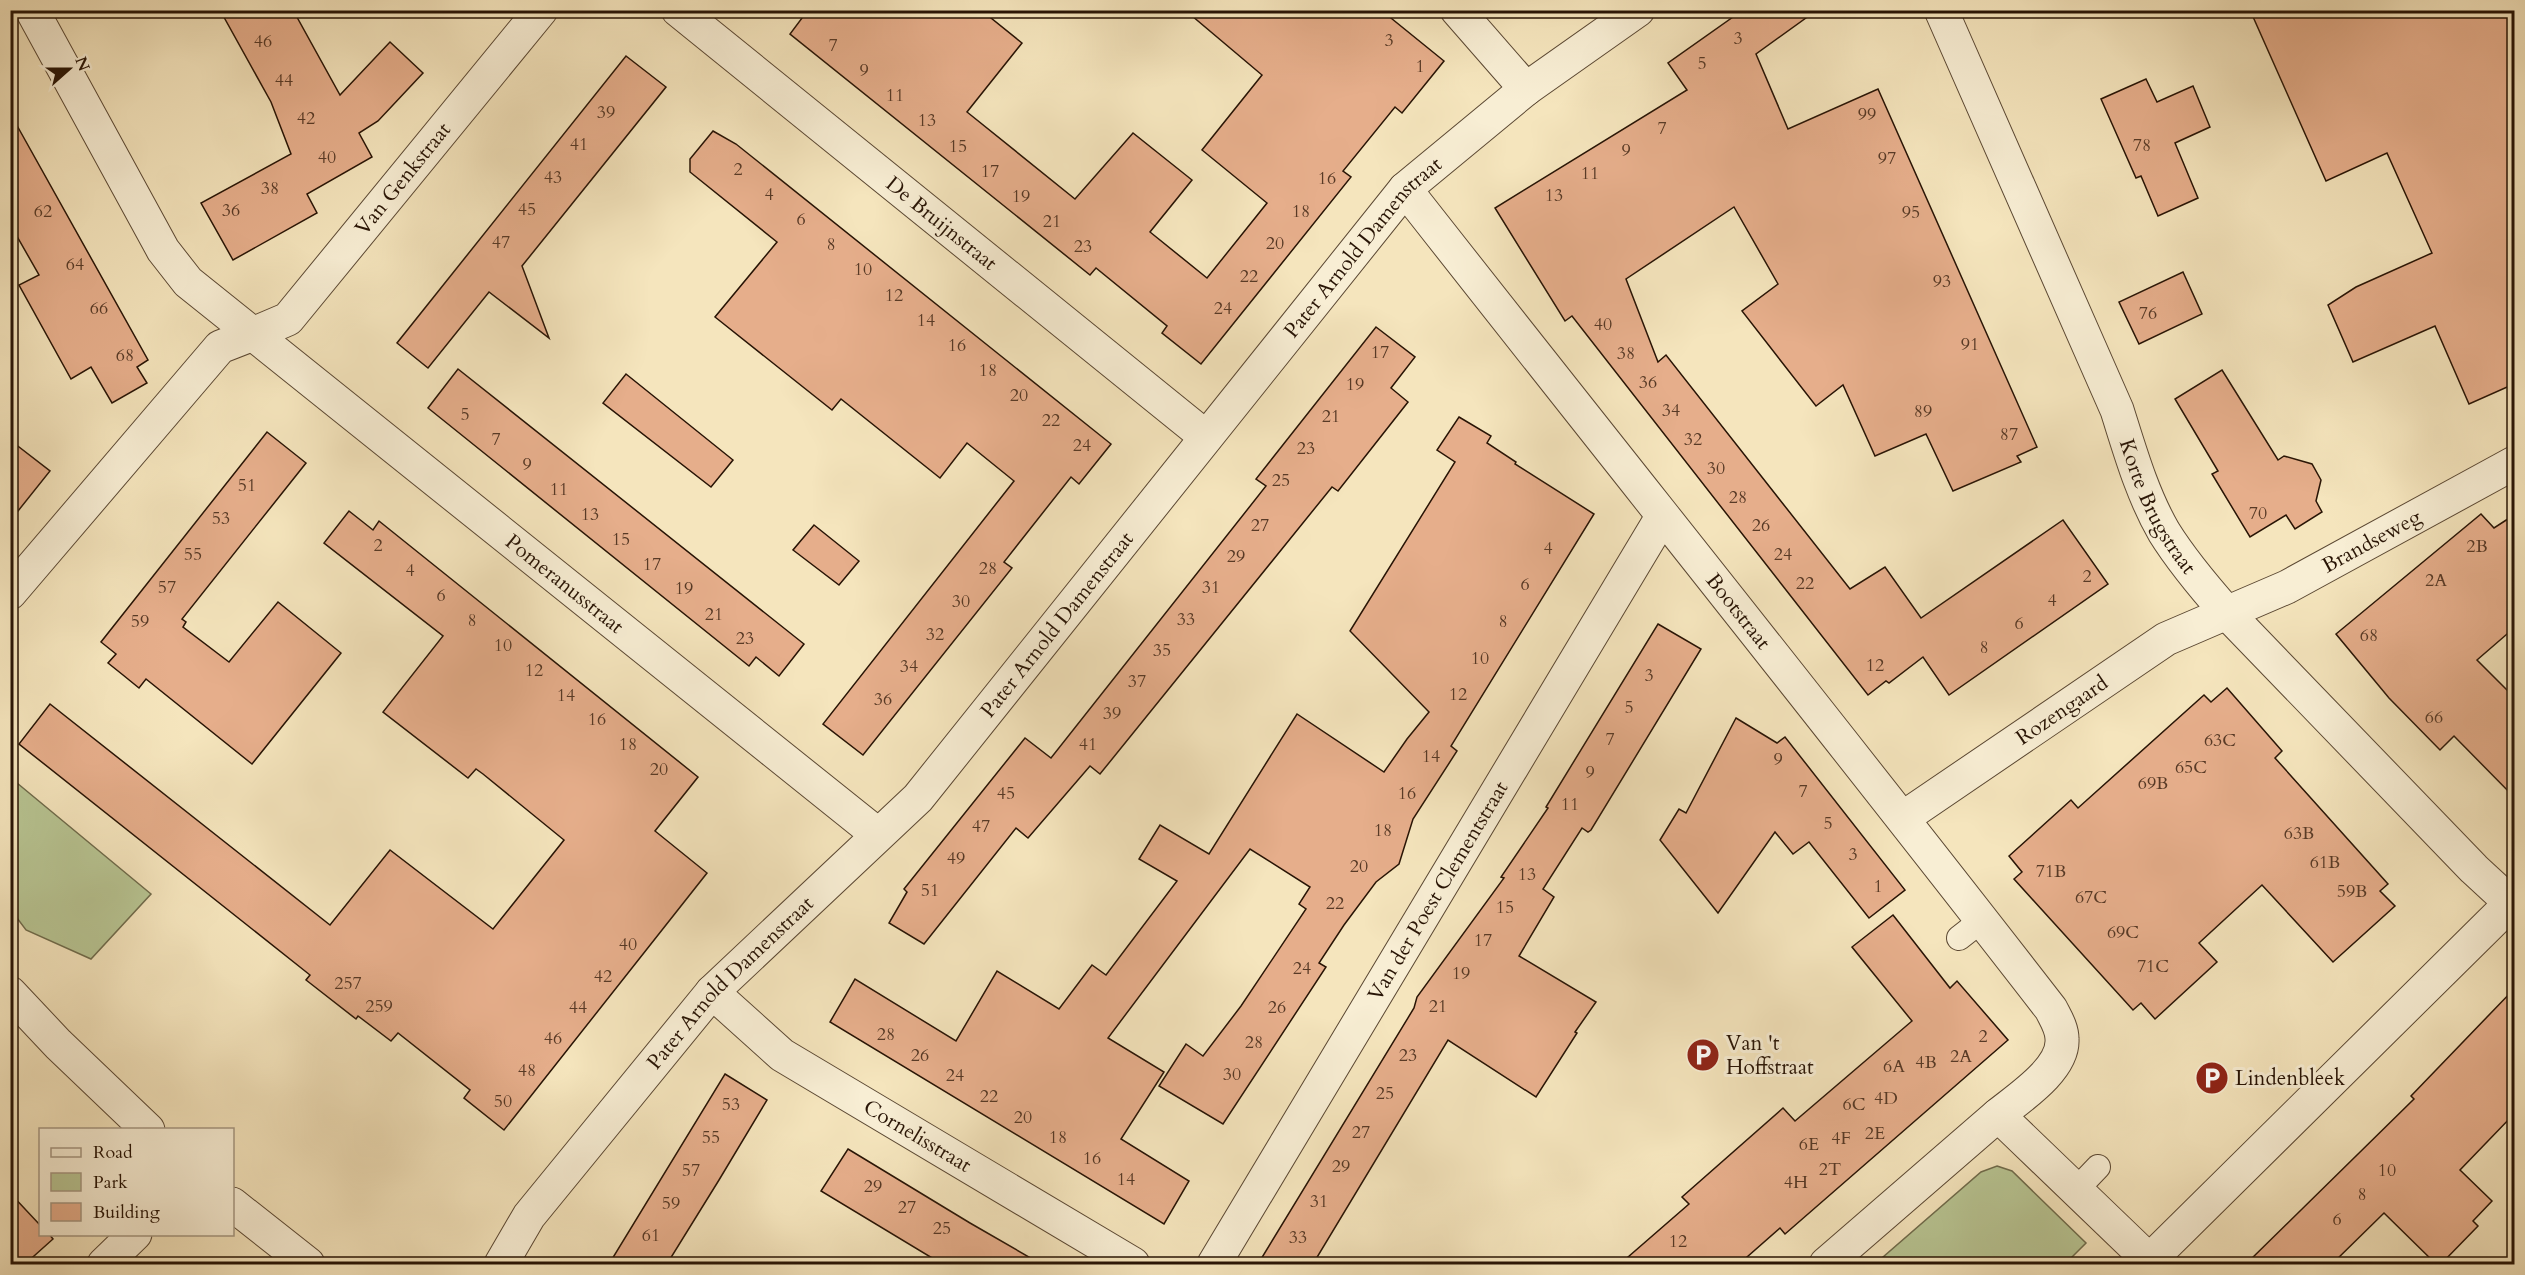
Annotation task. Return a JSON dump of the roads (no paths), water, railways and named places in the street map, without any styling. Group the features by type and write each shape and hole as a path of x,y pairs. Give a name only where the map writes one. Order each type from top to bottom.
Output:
{"street":[{"name":"Van Genkstraat","path":"10,593 220,347 288,319 542,10"},
{"name":"De Bruijnstraat","path":"678,10 1206,437"},
{"path":"1457,10 1526,89"},
{"name":"Pater Arnold Damenstraat","path":"501,1264 529,1216 712,992 877,834 918,798 1405,189 1526,89 1638,10"},
{"name":"Korte Brugstraat","path":"1941,10 2117,410 2139,477 2164,531 2195,578 2226,613 2474,869 2513,905"},
{"path":"33,12 162,250 188,282 253,334"},
{"name":"Bootstraat","path":"1405,189 1662,517 1903,818 1970,929 2051,1009 2059,1024 2063,1041 2058,1059 2048,1073 1998,1115"},
{"name":"Pomeranusstraat","path":"253,334 877,834"},
{"name":"Brandseweg","path":"2226,613 2287,587 2514,463"},
{"name":"Van der Poest Clementstraat","path":"1214,1264 1662,517"},
{"name":"Rozengaard","path":"1903,818 2166,639 2226,613"},
{"path":"1826,1264 1998,1115 2087,1179 2151,1263 2513,905"},
{"name":"Cornelisstraat","path":"712,992 782,1055 1133,1264"},
{"path":"10,993 58,1044 145,1128"},
{"path":"234,1206 308,1264"},
{"path":"104,1264 133,1236"}],"place":[{"name":"Van 't Hoffstraat","path":"1703,1055"},
{"name":"Lindenbleek","path":"2212,1078"}]}
